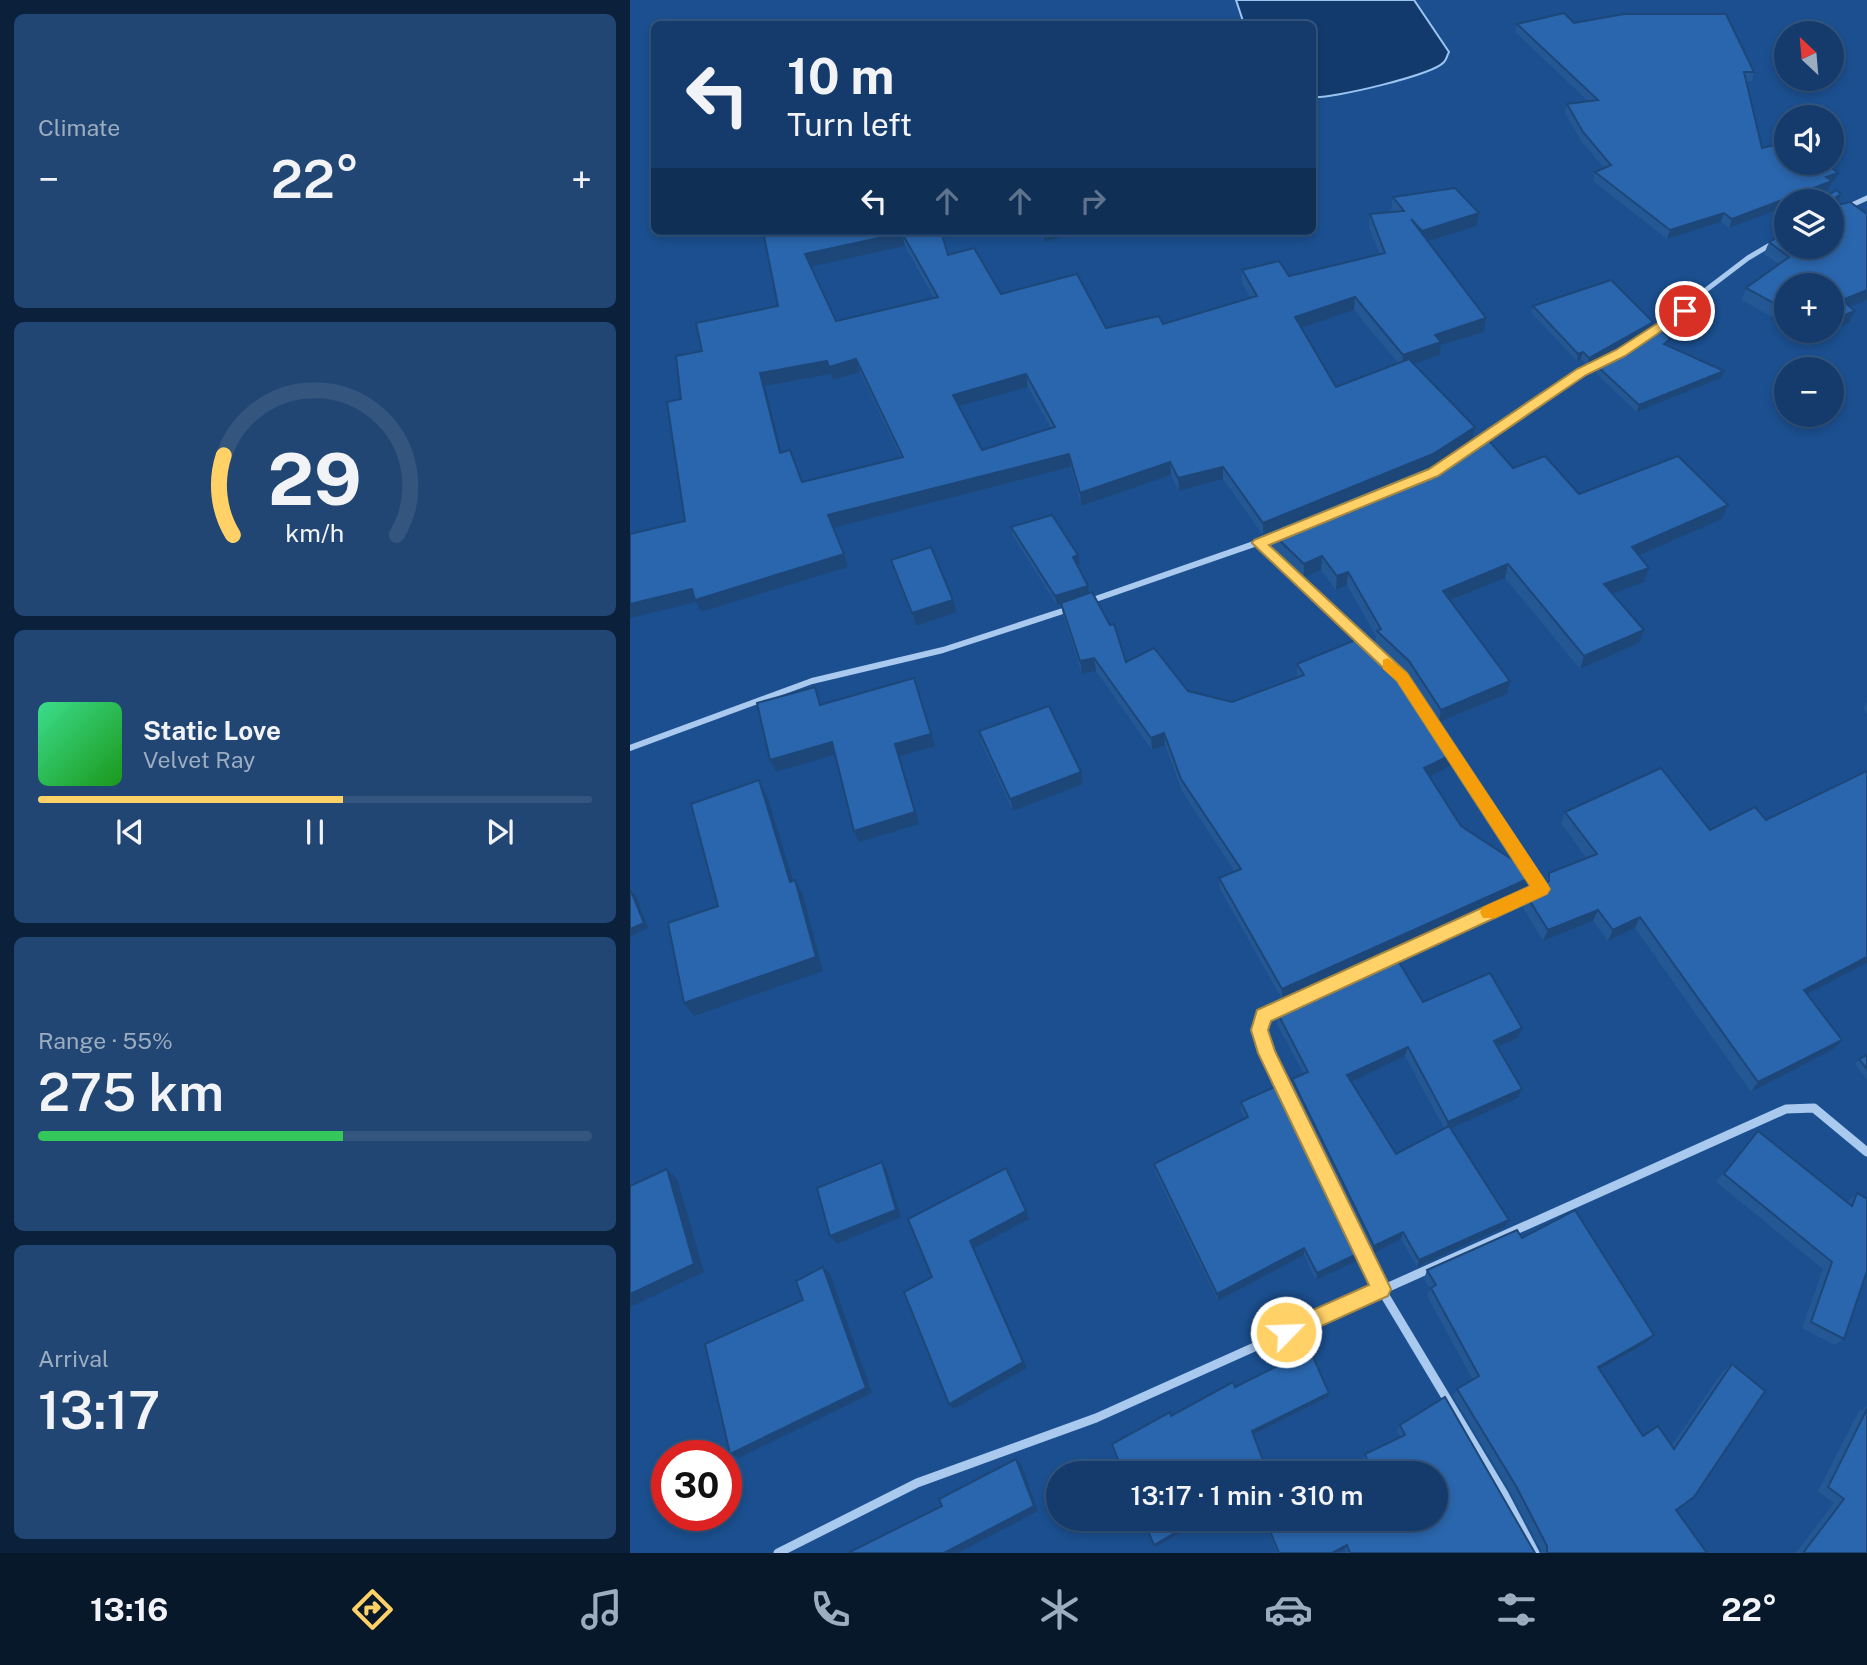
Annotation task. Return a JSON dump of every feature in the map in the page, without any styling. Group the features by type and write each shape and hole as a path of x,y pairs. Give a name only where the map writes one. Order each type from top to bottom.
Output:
{"street":[{"path":"1844,209 1867,198"},
{"path":"1468,449 1582,372 1666,326 1774,242"},
{"path":"630,748 812,681 943,650 1039,620 1284,533"},
{"path":"1259,543 1373,650"},
{"path":"1377,963 1541,889 1446,744"},
{"path":"1301,997 1264,1016 1259,1030 1267,1053 1381,1289 1504,1494 1535,1553"},
{"path":"778,1553 917,1483 1097,1418 1786,1109 1814,1108 1867,1152"}],"water":[{"path":"1236,0 1414,0 1449,52 1444,62 1421,73 1359,90 1316,97 1316,21 1243,21"}],"building":[{"path":"1564,13 1574,23 1624,14 1726,14 1754,72 1744,72 1762,148 1774,145 1774,175 1832,175 1826,177 1832,181 1811,189 1774,189 1774,203 1732,219 1724,213 1670,230 1595,172 1611,165 1583,132 1567,104 1598,100 1517,24"},
{"path":"1455,188 1479,213 1422,231 1411,219 1486,318 1435,335 1441,342 1403,355 1355,297 1295,317 1336,387 1409,359 1475,427 1433,454 1263,523 1223,467 1178,478 1170,462 1080,493 1069,454 828,515 844,554 695,600 692,589 630,604 630,534 685,521 667,402 681,399 676,356 702,351 696,323 778,306 764,235 893,235 805,254 836,321 938,297 903,235 942,235 948,255 974,248 1001,294 1077,274 1106,328 1159,316 1163,324 1257,296 1242,270 1279,261 1289,276 1385,253 1370,214 1404,211 1393,197","holes":["856,359 903,457 802,482 790,450 780,453 760,373 827,361 829,367","1026,374 1055,427 982,450 953,395"]},
{"path":"1850,202 1867,214 1867,290 1844,299 1844,273 1774,273 1774,303 1746,288 1786,259 1844,259 1844,203"},
{"path":"1611,280 1653,322 1589,358 1583,352 1578,354 1533,306"},
{"path":"1844,302 1855,311 1844,315"},
{"path":"1661,329 1670,339 1664,344 1724,371 1639,405 1597,366"},
{"path":"1483,434 1513,468 1545,456 1579,494 1678,456 1728,505 1632,547 1649,568 1604,584 1644,630 1584,656 1508,564 1443,591 1510,681 1441,710 1409,661 1377,631 1381,629 1348,572 1337,576 1322,556 1304,564 1270,531 1438,463"},
{"path":"1052,515 1078,555 1073,557 1088,586 1055,596 1011,527"},
{"path":"931,547 953,600 912,613 891,560"},
{"path":"1092,592 1110,625 1114,624 1126,662 1154,648 1188,691 1232,702 1304,675 1297,664 1365,636 1399,668 1430,715 1427,716 1455,753 1424,768 1461,826 1536,875 1282,989 1219,878 1241,869 1181,779 1164,733 1151,738 1094,658 1080,661 1061,603"},
{"path":"914,678 931,734 895,744 915,812 854,831 832,742 770,760 757,703 815,687 820,705"},
{"path":"1049,706 1081,772 1010,799 979,731"},
{"path":"1661,768 1710,830 1755,807 1766,820 1867,771 1867,957 1804,990 1842,1040 1758,1082 1640,917 1613,930 1598,910 1548,930 1526,895 1549,881 1549,873 1597,854 1565,812"},
{"path":"759,780 790,882 795,880 816,957 684,1003 668,923 718,906 691,804"},
{"path":"630,891 644,923 630,929"},
{"path":"1394,954 1423,1002 1490,973 1522,1028 1494,1041 1522,1089 1448,1122 1408,1047 1347,1075 1396,1154 1449,1126 1509,1220 1419,1260 1403,1232 1374,1246 1292,1079 1308,1072 1278,1014 1293,1007 1289,1001"},
{"path":"1867,1055 1867,1069 1859,1059"},
{"path":"1279,1085 1361,1252 1317,1273 1304,1248 1217,1294 1154,1164 1248,1117 1241,1102"},
{"path":"1758,1131 1852,1206 1857,1193 1867,1199 1867,1271 1844,1339 1811,1322 1832,1262 1724,1174"},
{"path":"882,1162 896,1210 830,1236 817,1188"},
{"path":"1006,1168 1026,1211 970,1241 1023,1362 949,1404 904,1292 932,1277 908,1219"},
{"path":"667,1169 694,1264 630,1294 630,1186"},
{"path":"1575,1210 1654,1335 1598,1367 1643,1436 1658,1426 1674,1449 1732,1364 1765,1391 1694,1497 1676,1510 1707,1553 1547,1553 1547,1546 1516,1486 1457,1389 1479,1376 1431,1288 1436,1285 1427,1270 1517,1230 1522,1238"},
{"path":"823,1267 866,1388 742,1448 742,1440 727,1440 705,1344 803,1300 796,1281"},
{"path":"1310,1350 1329,1393 1252,1431 1263,1461 1119,1461 1112,1444 1233,1382 1235,1387"},
{"path":"1445,1397 1535,1553 1350,1553 1347,1545 1332,1553 1279,1553 1270,1531 1448,1531 1448,1461 1365,1461 1365,1454 1405,1435 1400,1425"},
{"path":"1867,1409 1867,1553 1803,1553 1844,1499 1828,1487"},
{"path":"1016,1459 1034,1506 944,1553 848,1553 942,1506 939,1499"},
{"path":"1148,1531 1178,1531 1154,1545"}],"slow traffic":[{"path":"1388,664 1402,677 1541,889 1489,912"}],"route":[{"path":"1286,1332 1381,1289 1267,1053 1259,1030 1264,1016 1541,889 1402,677 1259,543 1434,472 1582,372 1621,353 1666,326 1685,311"}]}
